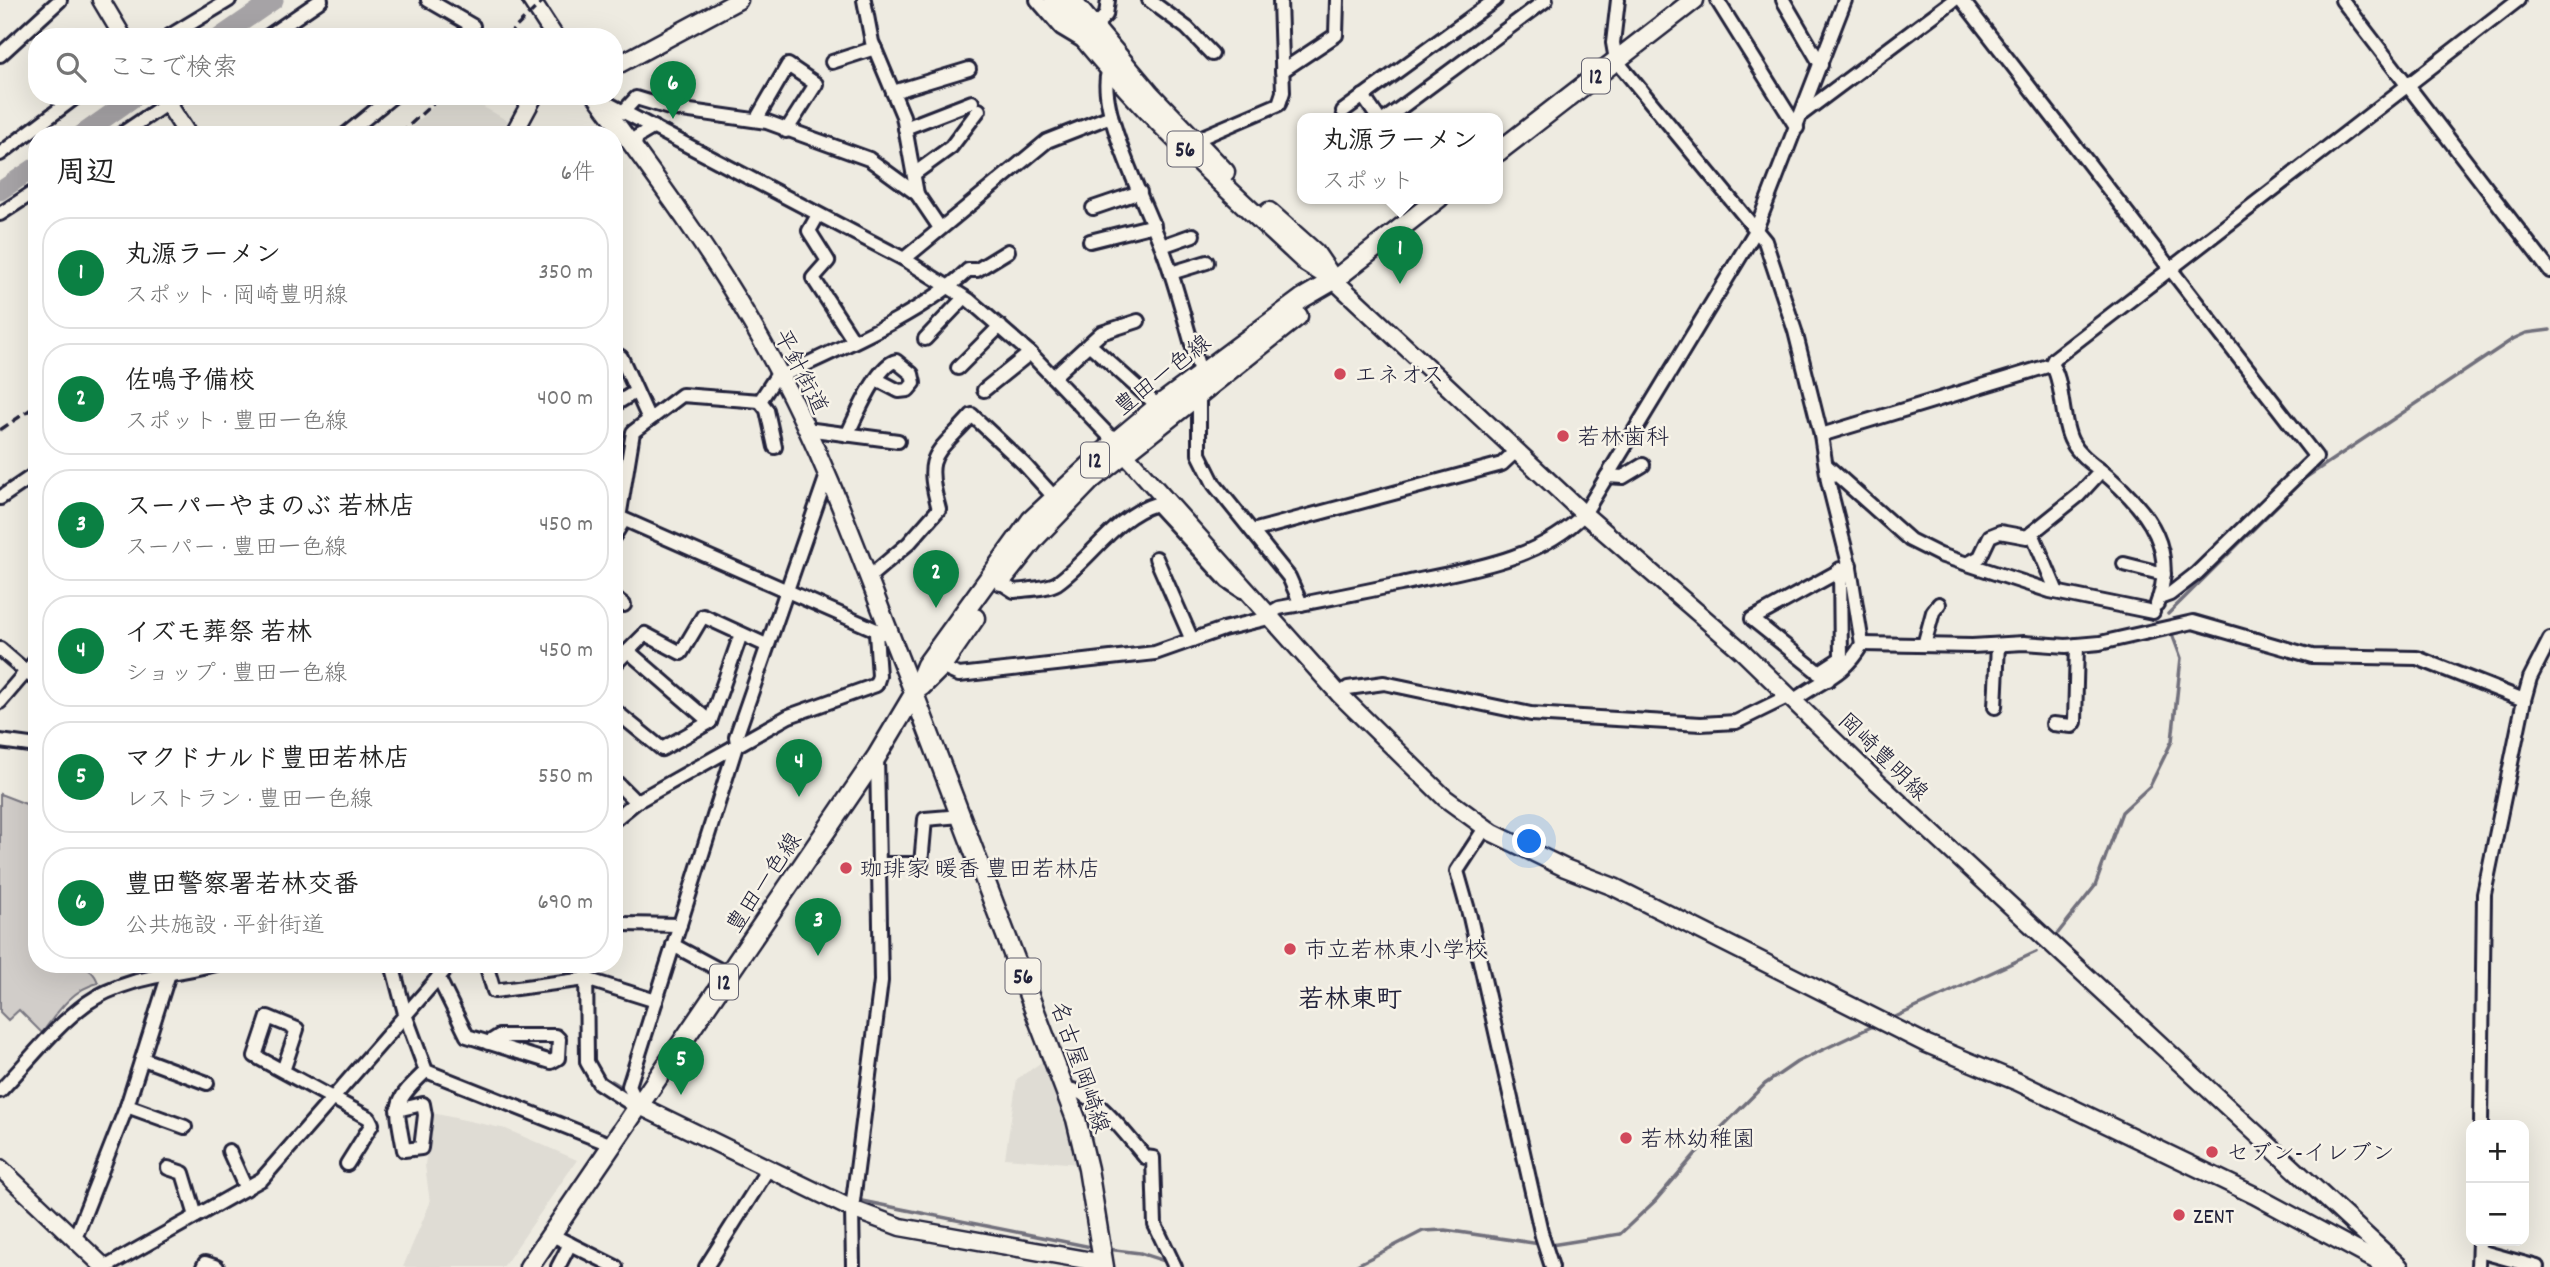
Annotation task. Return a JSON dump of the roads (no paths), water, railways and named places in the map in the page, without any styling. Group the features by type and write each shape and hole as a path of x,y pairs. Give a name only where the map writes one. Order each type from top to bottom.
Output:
{"main road":[{"name":"56","path":"1054,0 1093,33 1219,166 1314,253 1334,280"},
{"name":"56","path":"1071,0 1093,33 1108,72 1154,120 1307,263 1334,280"},
{"name":"12","path":"1503,148 1694,0"},
{"name":"豊田一色線","path":"529,1267 877,756 914,694 926,665 1031,520 1054,497 1200,384 1303,298 1334,280 1431,204"},
{"name":"豊田一色線","path":"914,694 941,667 1000,582 1036,537 1119,447 1158,406 1200,384"},
{"name":"名古屋岡崎線","path":"914,694 1066,1089 1088,1168 1103,1265"}],"street":[{"path":"29,28 60,0"},
{"path":"101,0 118,28"},
{"path":"183,28 229,0"},
{"path":"280,28 321,0"},
{"path":"531,0 549,28"},
{"path":"623,61 739,0"},
{"path":"863,0 875,48 905,128 917,194"},
{"path":"1037,0 1061,28 1093,33"},
{"path":"1084,0 1093,33"},
{"path":"1093,33 1106,15 1108,0"},
{"path":"1149,0 1187,28 1212,54"},
{"path":"1195,140 1279,104 1282,71 1280,0"},
{"path":"1282,71 1336,35 1337,4 1348,0"},
{"path":"1342,111 1495,0"},
{"path":"1394,113 1546,0"},
{"path":"1339,694 1348,688 1384,683 1531,714 1701,723 1736,722 1791,699 1823,677 1849,664 1862,644 1821,435 1795,331 1765,240 1755,232 1616,60 1613,43 1618,0"},
{"path":"1717,0 1797,128"},
{"path":"1783,0 1821,65"},
{"path":"941,667 959,675 1156,653 1268,617 1279,608 1450,575 1528,551 1565,532 1584,514 1755,232 1845,0"},
{"path":"1803,113 1954,0"},
{"path":"1962,0 2316,457 2197,573 2170,594 2159,598"},
{"path":"2342,0 2550,271"},
{"path":"2154,628 2153,612 2165,574 2164,553 2144,512 2079,454 2061,411 2059,382 2051,365 2053,359 2518,0"},
{"path":"435,2 473,26 471,28"},
{"path":"0,55 28,29"},
{"path":"832,62 875,48"},
{"path":"755,120 788,65 816,84 786,131"},
{"path":"893,92 969,69"},
{"path":"1108,72 1105,90 1111,116 1171,273 1200,384 1199,454 1214,484 1289,577 1301,604"},
{"path":"1363,96 1375,113"},
{"path":"623,112 636,98 669,108 755,120 832,144 869,159 917,194 940,228"},
{"path":"37,126 65,105"},
{"path":"132,126 160,105"},
{"path":"171,105 183,126"},
{"path":"356,126 382,105"},
{"path":"518,126 529,105"},
{"name":"平針街道","path":"603,105 618,126"},
{"path":"611,105 904,259 964,298 1000,326 1030,353 1119,447 1339,694 1445,798 1485,828 1566,868 1614,887 1927,1044 2018,1082 2254,1195 2388,1267"},
{"path":"905,128 975,106 951,147 914,174"},
{"path":"904,259 1047,141 1111,116"},
{"path":"634,148 637,137 654,127"},
{"path":"0,154 28,133"},
{"name":"平針街道","path":"623,133 729,284 780,374 827,475 867,578 882,633 914,694"},
{"path":"1093,208 1140,192"},
{"path":"0,214 28,196"},
{"path":"818,215 809,231 828,261 813,278 854,341"},
{"path":"1090,241 1154,226"},
{"path":"1161,246 1193,235"},
{"path":"760,401 780,374 854,341 949,288 968,270 978,270 1007,251"},
{"path":"1171,273 1207,262"},
{"name":"岡崎豊明線","path":"1334,280 1584,514 1791,699 2400,1267"},
{"path":"925,339 964,298"},
{"path":"1053,377 1101,333 1138,321"},
{"path":"958,368 1000,326"},
{"path":"1089,344 1158,406"},
{"path":"984,390 1030,353"},
{"path":"623,362 649,419"},
{"path":"1821,435 2051,365"},
{"path":"847,435 876,379"},
{"path":"623,399 635,391"},
{"path":"623,493 633,432 682,396 760,401 767,410 775,447"},
{"path":"867,578 909,544 939,509 931,479 932,460 972,415 1024,464 1054,497"},
{"path":"806,429 898,441"},
{"path":"1252,531 1502,464 1517,450"},
{"path":"1607,476 1623,477 1643,465"},
{"path":"1827,466 1910,540 1967,564 2057,592 2153,612"},
{"path":"1967,564 1980,557 1990,536 2000,532 2027,537 2079,495 2101,471"},
{"path":"637,1106 629,1086 737,743 736,737 784,592 827,475"},
{"path":"0,498 28,479"},
{"path":"1000,582 1014,592 1055,584 1111,533 1144,507 1156,504 1227,580 1251,597"},
{"path":"623,520 882,633 876,685 789,716 737,743 636,802 623,813"},
{"path":"2032,533 2057,592"},
{"path":"1156,558 1192,640"},
{"path":"2123,564 2165,574"},
{"path":"1823,677 1752,619 1845,567"},
{"path":"1823,677 1842,659 1845,567"},
{"path":"1924,645 1933,612 1939,604"},
{"path":"623,656 645,634 681,653 703,616 766,645"},
{"path":"1862,644 2077,645 2100,643 2154,628 2193,622 2312,656 2417,658 2524,699"},
{"path":"623,717 662,749 710,722 741,634"},
{"path":"2480,1120 2484,894 2524,699 2530,678 2550,639"},
{"path":"1995,707 1998,645"},
{"path":"2053,724 2071,726 2075,722 2077,645"},
{"path":"0,649 27,670 0,702"},
{"path":"628,651 710,722"},
{"path":"0,741 28,745"},
{"path":"853,1267 852,1209 881,981 877,756"},
{"path":"623,789 636,802"},
{"path":"879,864 922,864 925,819 961,816"},
{"path":"1485,828 1457,871 1470,917 1542,1236 1552,1267"},
{"path":"623,924 680,925"},
{"path":"673,945 729,975"},
{"path":"0,1091 67,1020 88,1002 161,973"},
{"path":"75,1238 127,1106 170,973"},
{"path":"394,973 406,1017 426,1071 612,1145"},
{"path":"0,1168 105,1267 246,1189 273,1168 442,973"},
{"path":"489,973 494,991 586,979 656,1001"},
{"path":"586,973 586,1048 591,1073 599,1083 637,1106 852,1209 915,1231 1103,1265"},
{"path":"438,977 464,1032 488,1043 551,1062 558,1058 559,1039 556,1036 499,1037 488,1043"},
{"path":"143,1059 207,1083"},
{"path":"283,1071 369,1118 372,1124 347,1164"},
{"path":"397,1110 401,1095 426,1071"},
{"path":"1066,1089 1075,1089 1113,1119 1145,1157 1153,1158 1155,1225 1175,1267"},
{"path":"127,1106 185,1127"},
{"path":"229,1151 246,1189"},
{"path":"168,1168 183,1173 196,1216"},
{"path":"706,1267 768,1169"},
{"path":"552,1235 616,1267"},
{"path":"558,1267 570,1244"},
{"path":"2477,1267 2479,1246 2537,1267"},
{"path":"203,1267 205,1263 218,1267"}],"waterway":[{"path":"233,28 274,0"},
{"path":"94,126 123,105"},
{"path":"0,191 28,172"},
{"path":"2168,614 2305,478 2513,339 2526,333 2550,330"},
{"path":"2058,933 2095,886 2122,812 2150,786 2172,741 2181,658 2172,634"},
{"path":"1891,1019 2036,952"},
{"path":"1551,1245 1620,1234 1655,1201 1697,1152 1765,1084 1797,1062 1871,1027"},
{"path":"612,1081 625,1089"},
{"path":"857,1200 1096,1248"},
{"path":"1353,1267 1423,1231 1445,1230 1540,1244"},
{"path":"1107,1249 1140,1253 1168,1262"}],"railway":[{"path":"515,28 544,0"},
{"path":"409,126 431,105"},
{"path":"0,430 28,411"}],"place":[{"name":"豊田警察署若林交番","path":"673,119"},
{"name":"丸源ラーメン","path":"1400,284"},
{"name":"エネオス","path":"1340,374"},
{"name":"若林歯科","path":"1563,436"},
{"name":"佐鳴予備校","path":"936,608"},
{"name":"イズモ葬祭 若林","path":"799,797"},
{"name":"珈琲家 暖香 豊田若林店","path":"846,868"},
{"name":"市立若林東小学校","path":"1290,949"},
{"name":"スーパーやまのぶ 若林店","path":"818,956"},
{"name":"マクドナルド豊田若林店","path":"681,1095"},
{"name":"若林幼稚園","path":"1626,1138"},
{"name":"セブン-イレブン","path":"2212,1152"},
{"name":"ZENT","path":"2179,1215"}],"district":[{"name":"若林東町","path":"1350,998"}]}
